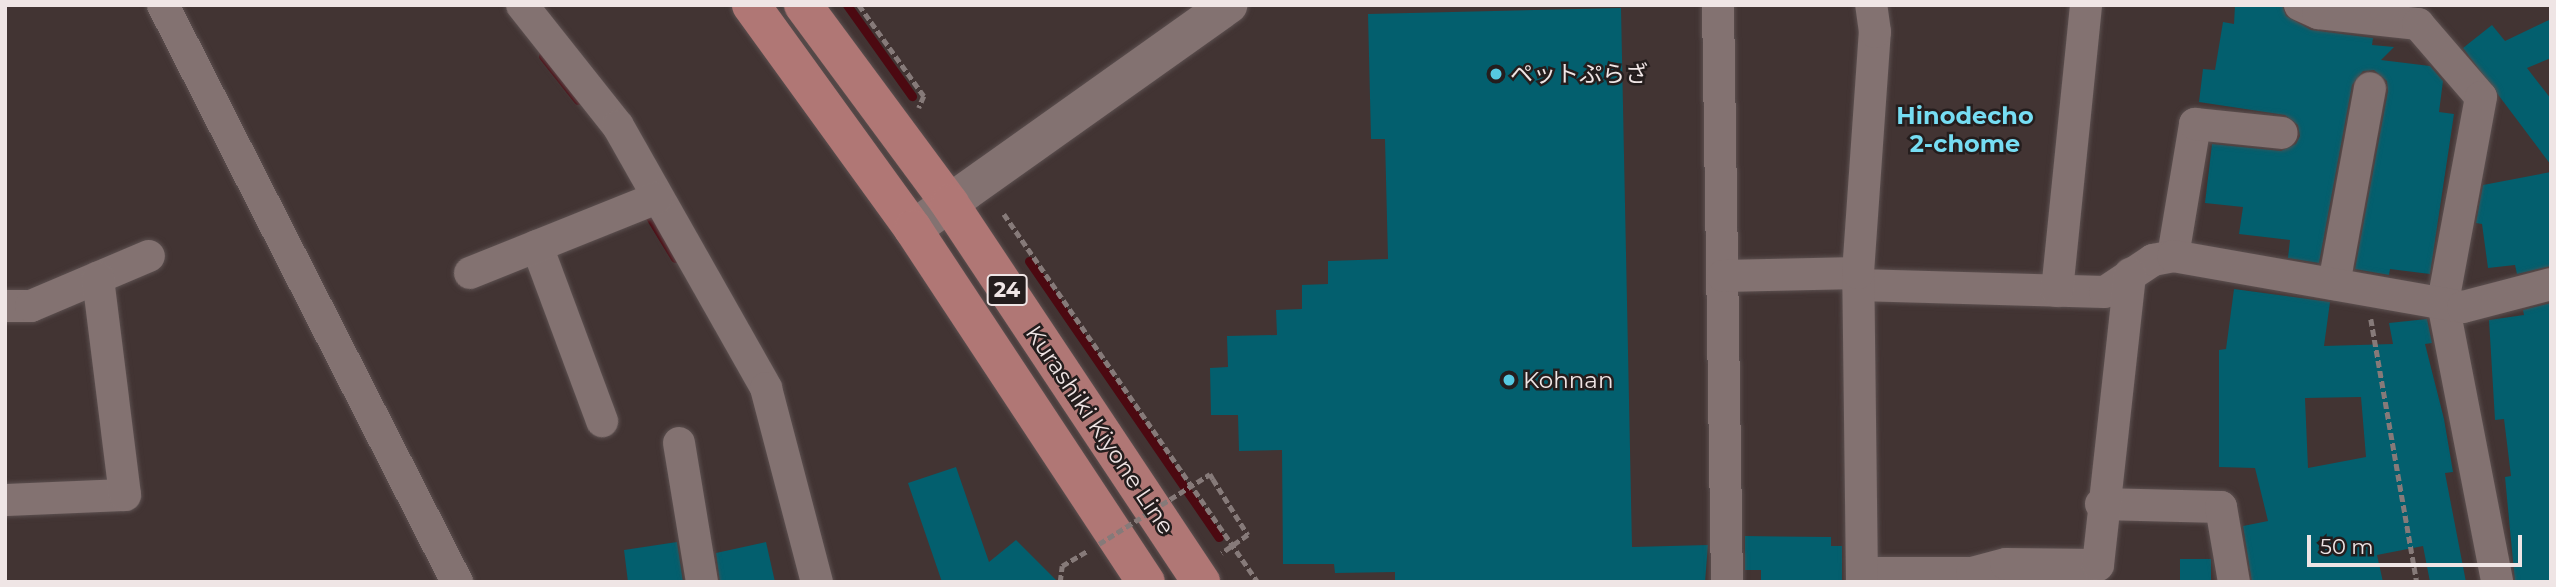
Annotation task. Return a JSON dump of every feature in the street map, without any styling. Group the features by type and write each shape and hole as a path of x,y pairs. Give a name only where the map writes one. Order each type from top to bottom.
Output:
{"main road":[{"name":"Kurashiki Kiyone Line","path":"751,5 913,229 1146,582"},
{"name":"Kurashiki Kiyone Line","path":"803,5 950,204 1208,569"}],"street":[{"path":"163,5 457,582"},
{"path":"522,5 618,127 765,388 817,582"},
{"path":"913,229 1228,5"},
{"path":"1718,5 1727,582"},
{"path":"1871,5 1875,32 1858,279 1862,577 1972,573 2006,564 2098,565 2102,504 2130,274"},
{"path":"2057,291 2085,5"},
{"path":"2300,5 2318,13 2418,24 2481,96 2443,303 2497,582"},
{"path":"2333,284 2370,88"},
{"path":"2174,256 2196,124 2282,133"},
{"path":"470,273 657,198"},
{"path":"537,246 601,421"},
{"path":"5,306 31,306 149,256"},
{"path":"1723,276 1858,279 2105,292 2153,260 2174,256 2443,303 2479,305 2551,284"},
{"path":"5,500 125,495 98,278"},
{"path":"679,443 702,582"},
{"path":"2102,504 2221,507 2234,582"}],"path":[{"path":"859,5 924,96 914,118"},
{"path":"1004,215 1258,582"},
{"path":"2367,290 2417,582"},
{"path":"1099,544 1210,474 1248,535 1208,569"},
{"path":"1060,582 1062,566 1072,561"}],"building":[{"path":"2235,5 2282,5 2286,16 2311,30 2373,38 2372,45 2394,47 2381,60 2430,66 2443,81 2439,112 2454,114 2430,274 2390,269 2389,275 2355,269 2388,91 2387,81 2374,70 2363,71 2352,85 2319,263 2288,258 2290,240 2239,234 2243,207 2205,203 2212,144 2281,151 2296,144 2300,136 2298,125 2285,115 2199,102 2203,69 2215,70 2223,22 2234,24"},
{"path":"1621,8 1632,547 1708,545 1705,582 1395,582 1395,572 1335,573 1334,564 1283,564 1282,450 1239,451 1238,415 1211,415 1210,368 1228,367 1227,336 1277,335 1276,310 1302,309 1302,285 1328,284 1328,261 1388,259 1385,139 1371,139 1368,14"},
{"path":"2551,19 2551,58 2527,68 2551,99 2551,165 2463,48 2492,25 2505,41"},
{"path":"2551,172 2551,266 2517,274 2515,265 2488,268 2482,224 2476,223 2483,185"},
{"path":"2234,289 2330,302 2324,346 2393,344 2389,323 2427,319 2432,343 2425,344 2444,419 2453,472 2445,473 2466,582 2430,582 2423,546 2377,555 2383,582 2252,582 2243,526 2268,521 2255,468 2219,467 2219,350 2226,349","holes":["2361,397 2366,457 2308,468 2305,398"]},
{"path":"2551,303 2551,582 2515,582 2505,477 2511,476 2504,419 2495,420 2489,320 2524,315 2523,310"},
{"path":"956,467 989,562 1016,540 1058,582 942,582 908,483"},
{"path":"1745,536 1831,537 1831,546 1842,546 1842,582 1761,582 1761,570 1745,570"},
{"path":"677,542 683,582 628,582 624,550"},
{"path":"766,542 775,582 720,582 716,553"},
{"path":"2180,559 2211,559 2211,582 2180,582"}],"waterway":[{"path":"847,5 912,96"},
{"path":"543,56 578,100"},
{"path":"650,217 675,258"},
{"path":"1029,261 1219,537"}],"place":[{"name":"ペットぷらざ","path":"1496,74"},
{"name":"Kohnan","path":"1509,380"}],"district":[{"name":"Hinodecho 2-chome","path":"1965,130"}]}
